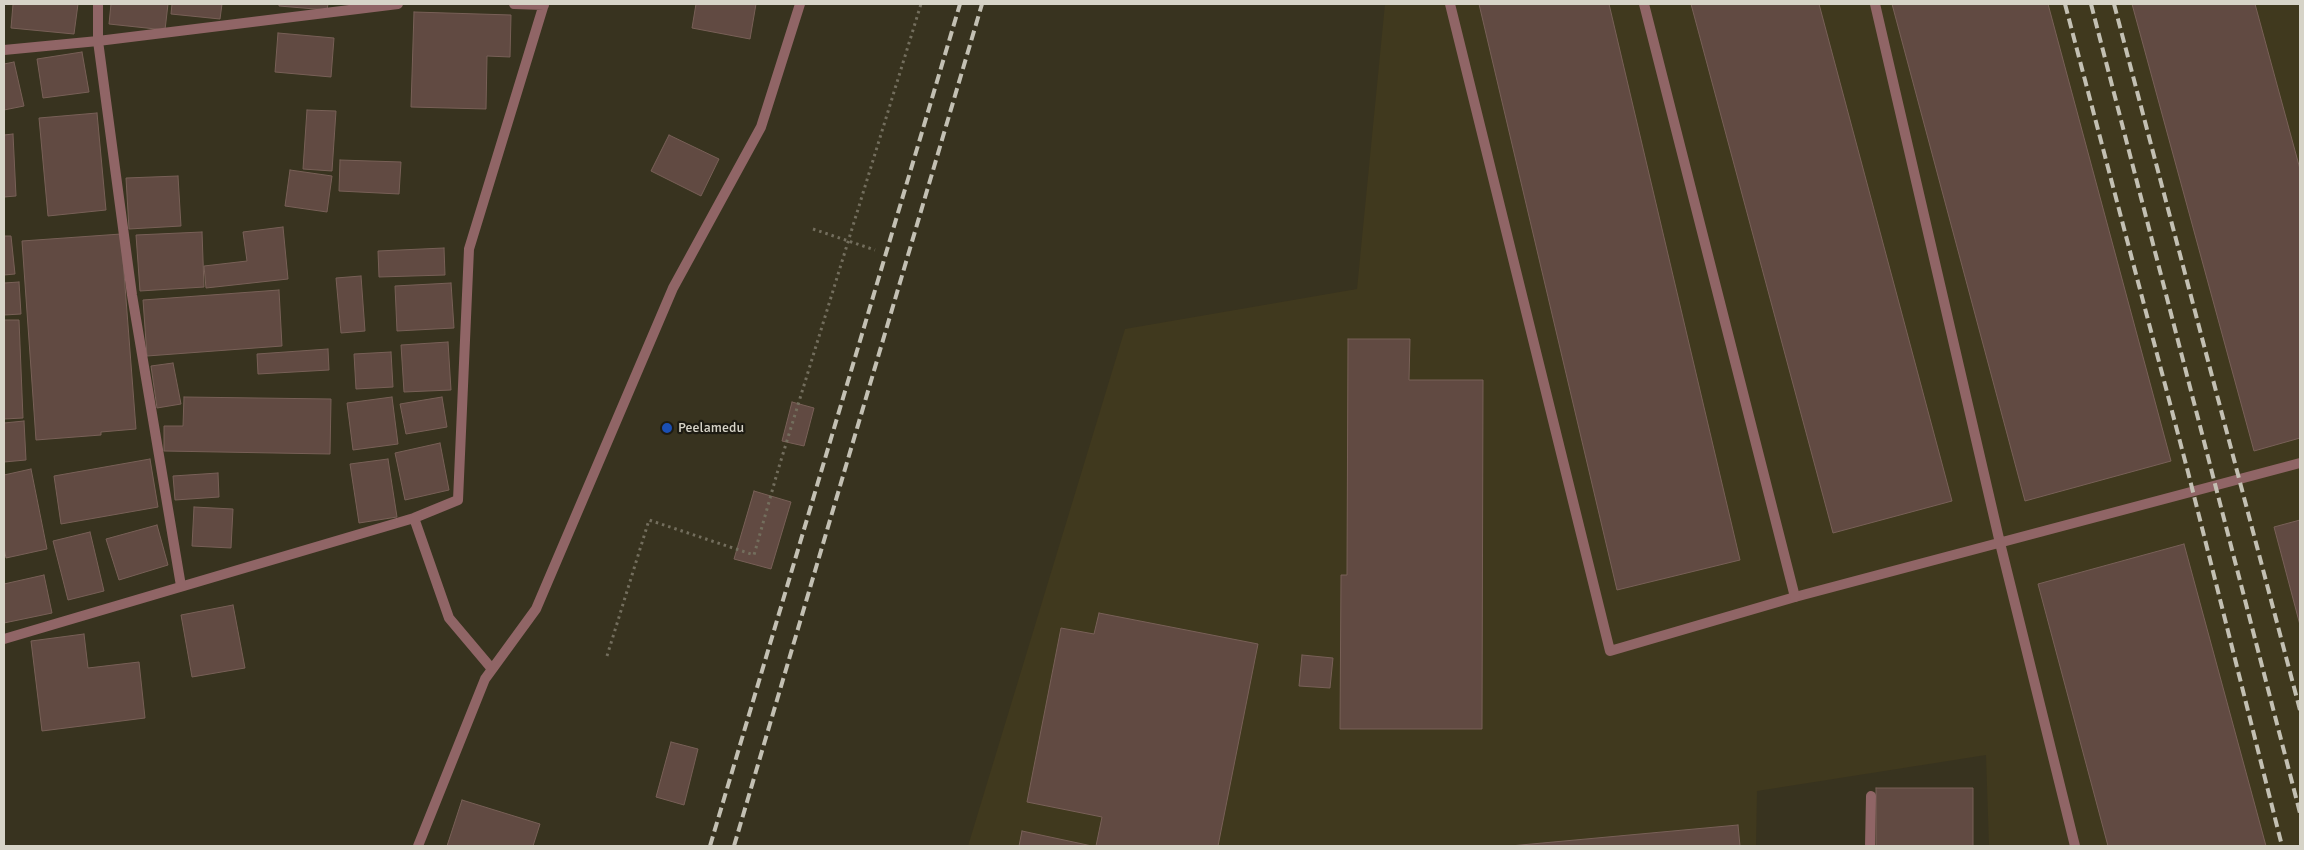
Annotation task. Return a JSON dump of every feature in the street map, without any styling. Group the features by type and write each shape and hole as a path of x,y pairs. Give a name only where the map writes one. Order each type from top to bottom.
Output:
{"street":[{"path":"98,4 98,41 132,295 181,586"},
{"path":"4,50 98,41 398,4"},
{"path":"4,639 414,518 458,500 469,248 544,4 514,4"},
{"path":"418,846 485,679 536,609 673,288 761,127 800,4"},
{"path":"1450,4 1610,651 1796,598 2300,463"},
{"path":"1644,4 1796,598"},
{"path":"1875,4 2000,543 2075,846"},
{"path":"414,518 449,618 492,669"},
{"path":"1870,846 1871,796"}],"path":[{"path":"607,656 649,520 754,555 778,470 921,4"},
{"path":"814,229 875,250"}],"shaded area":[{"path":"1385,4 2300,4 2300,846 1989,846 1986,755 1757,791 1756,846 968,846 1125,329 1357,289"}],"building":[{"path":"13,4 78,4 74,34 11,28"},
{"path":"111,4 168,4 165,30 109,24"},
{"path":"172,4 222,4 220,19 171,14"},
{"path":"279,4 328,4 327,10 279,6"},
{"path":"696,4 756,4 750,39 692,28"},
{"path":"1479,4 1609,4 1740,560 1617,590"},
{"path":"1691,4 1819,4 1952,501 1833,533"},
{"path":"1892,4 2048,4 2171,461 2025,501"},
{"path":"2132,4 2255,4 2300,169 2300,438 2254,451"},
{"path":"414,12 511,15 510,57 487,56 486,109 411,107"},
{"path":"278,33 334,38 331,77 275,72"},
{"path":"82,52 89,92 43,98 37,59"},
{"path":"14,62 24,106 4,110 4,64"},
{"path":"307,110 336,111 332,171 303,169"},
{"path":"97,113 106,210 48,216 39,118"},
{"path":"13,134 16,196 4,197 4,135"},
{"path":"669,135 719,159 701,196 651,171"},
{"path":"340,160 401,162 399,194 339,191"},
{"path":"290,170 332,176 327,212 285,206"},
{"path":"178,176 181,226 129,229 126,178"},
{"path":"283,227 288,279 206,288 204,266 247,261 243,232"},
{"path":"202,232 204,287 140,291 136,235"},
{"path":"121,234 136,429 101,432 101,435 36,440 22,241"},
{"path":"4,236 11,236 15,274 4,275"},
{"path":"444,248 445,275 379,277 378,251"},
{"path":"361,276 365,331 341,333 336,278"},
{"path":"19,282 21,314 4,315 4,283"},
{"path":"451,283 454,328 397,331 395,286"},
{"path":"279,290 282,346 147,356 143,300"},
{"path":"4,320 19,320 23,418 4,419"},
{"path":"1348,339 1410,339 1409,380 1483,380 1482,729 1340,729 1341,575 1347,575"},
{"path":"448,342 451,390 404,392 401,345"},
{"path":"328,349 329,370 258,374 257,354"},
{"path":"391,352 393,387 356,389 354,354"},
{"path":"173,363 181,404 157,408 151,366"},
{"path":"184,397 331,399 330,454 164,451 164,426 183,426"},
{"path":"392,397 398,444 353,450 347,403"},
{"path":"442,397 447,427 406,434 400,404"},
{"path":"792,402 814,408 804,446 782,441"},
{"path":"24,421 26,460 4,462 4,423"},
{"path":"440,443 449,490 405,500 395,453"},
{"path":"150,459 158,507 61,524 54,476"},
{"path":"388,459 397,517 359,523 350,464"},
{"path":"31,469 47,549 6,558 4,548 4,475"},
{"path":"218,473 219,497 175,500 173,476"},
{"path":"754,491 791,502 771,569 734,559"},
{"path":"194,507 233,509 231,548 192,546"},
{"path":"2300,520 2300,625 2274,527"},
{"path":"157,525 168,565 119,580 106,539"},
{"path":"90,532 104,591 68,600 53,541"},
{"path":"2184,544 2266,846 2108,846 2038,584"},
{"path":"44,575 52,613 4,623 4,584"},
{"path":"233,605 245,668 192,677 181,615"},
{"path":"1099,613 1258,644 1218,846 1096,846 1102,817 1027,802 1061,628 1094,634"},
{"path":"84,634 88,668 139,662 145,718 42,731 31,641"},
{"path":"1302,655 1333,658 1330,688 1299,686"},
{"path":"671,742 698,749 684,805 656,797"},
{"path":"1876,788 1973,788 1973,846 1876,846"},
{"path":"462,800 540,824 533,846 447,846"},
{"path":"1738,825 1740,846 1510,846"},
{"path":"1022,831 1092,846 1019,846"}],"railway":[{"path":"710,846 960,4"},
{"path":"734,846 982,4"},
{"path":"2065,4 2188,472 2282,846"},
{"path":"2091,4 2300,813"},
{"path":"2114,4 2300,710"}],"place":[{"name":"Peelamedu","path":"667,428"}]}
